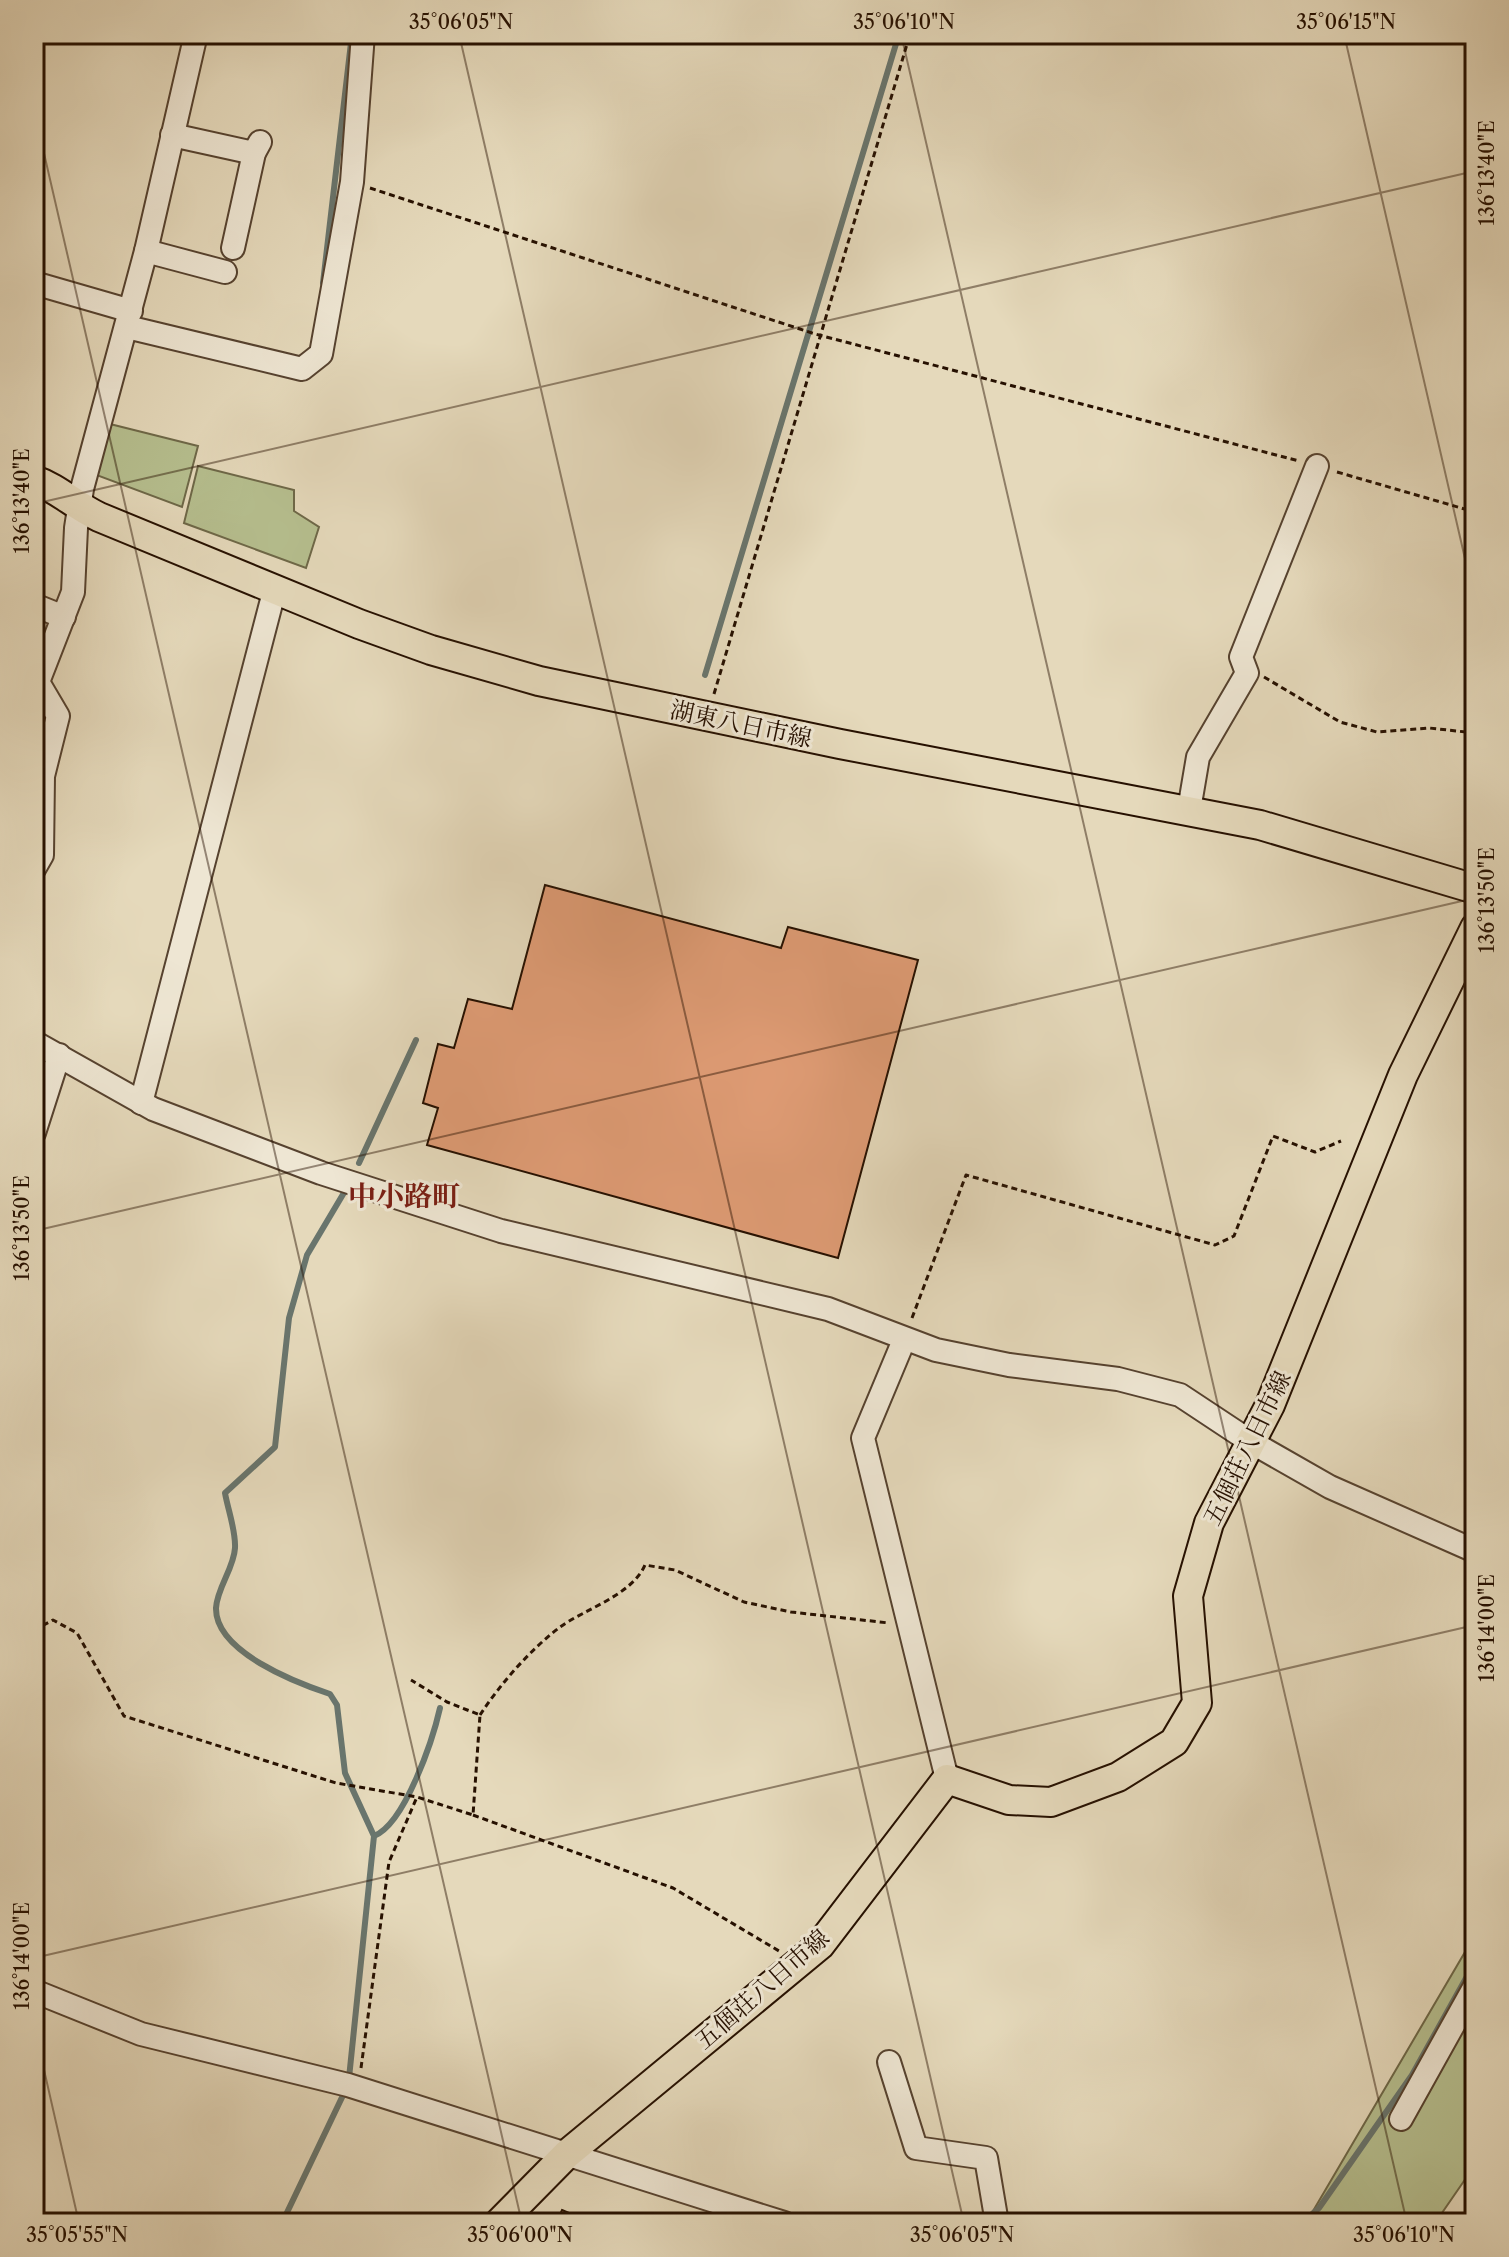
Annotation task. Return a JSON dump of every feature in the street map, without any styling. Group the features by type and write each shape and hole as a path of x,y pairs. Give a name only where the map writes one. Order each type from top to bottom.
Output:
{"main road":[{"name":"湖東八日市線","path":"34,480 52,486 79,508 274,592 431,650 539,681 1260,825 1475,889"},
{"name":"五個荘八日市線","path":"499,2223 567,2154 820,1945 947,1779 1009,1800 1051,1802 1118,1777 1174,1742 1197,1703 1188,1596 1209,1523 1251,1442 1301,1333 1403,1075 1475,928"}],"street":[{"path":"34,869 42,855 38,807 58,716 38,682 39,666 73,592 79,508 146,251 196,34"},
{"path":"34,283 129,319 302,369 321,354 352,182 363,34"},
{"path":"172,135 257,147 233,248"},
{"path":"146,251 225,272"},
{"path":"1189,810 1198,757 1247,673 1241,662 1317,466"},
{"path":"141,1103 274,592"},
{"path":"34,605 64,617"},
{"path":"34,1042 141,1103 321,1173 501,1231 828,1309 906,1333 970,1358 1153,1386 1180,1395 1251,1442 1330,1487 1475,1551"},
{"path":"34,1133 59,1055"},
{"path":"906,1333 863,1438 947,1779"},
{"path":"1401,2119 1475,1986"},
{"path":"34,1991 141,2034 358,2088 784,2223"},
{"path":"889,2062 916,2148 986,2158 997,2223"}],"path":[{"path":"707,717 817,335 910,34"},
{"path":"352,182 817,335 1317,466 1475,512"},
{"path":"1241,662 1340,722 1377,732 1429,728 1475,733"},
{"path":"906,1333 966,1175 1215,1245 1234,1236 1273,1136 1315,1152 1341,1141"},
{"path":"473,1815 480,1715 540,1645 561,1627 641,1574 645,1565 675,1570 744,1602 876,1624 908,1621"},
{"path":"34,1630 53,1620 77,1633 124,1716 336,1783 417,1797 673,1888 796,1962"},
{"path":"411,1680 447,1702 480,1715"},
{"path":"358,2088 389,1862 417,1797"}],"green space":[{"path":"106,423 198,446 182,507 91,473"},
{"path":"198,466 294,490 294,511 319,527 306,568 184,523"},
{"path":"1475,1935 1475,2165 1435,2223 1306,2223"}],"building":[{"path":"545,885 781,948 788,927 918,960 838,1258 427,1145 438,1108 423,1103 438,1044 454,1048 468,999 512,1009"},
{"path":"562,2210 592,2223 556,2223"}],"waterway":[{"path":"323,283 352,34"},
{"path":"705,675 899,34"},
{"path":"359,1163 416,1040"},
{"path":"345,1191 307,1255 289,1318 275,1447 225,1493 235,1548 216,1608 219,1624 243,1652 279,1674 330,1694 337,1705 345,1773 374,1836 349,2078"},
{"path":"374,1836 385,1828 407,1798 424,1759 440,1708"},
{"path":"1302,2223 1319,2208 1412,2075 1475,1962"},
{"path":"282,2223 346,2089"}],"district":[{"name":"中小路町","path":"404,1196"}]}
